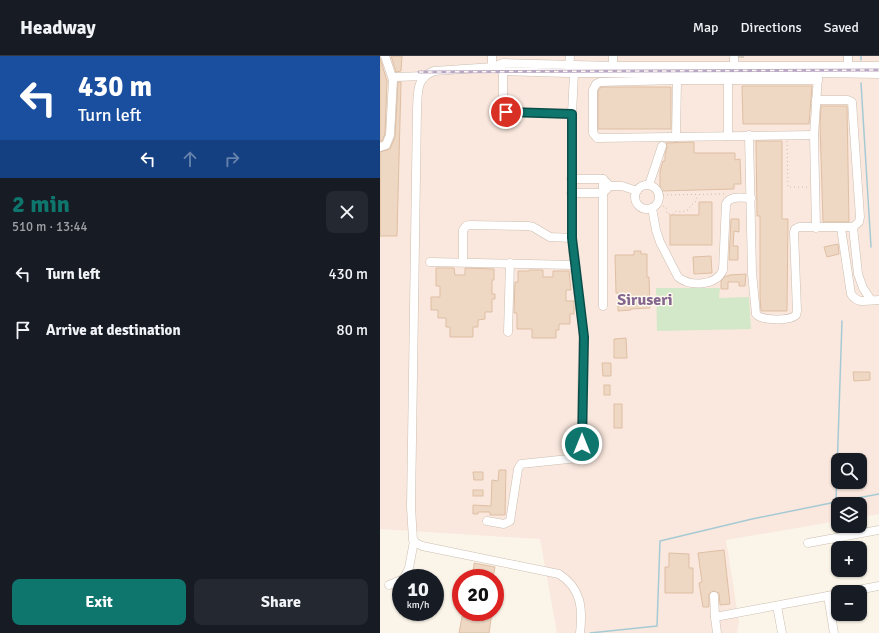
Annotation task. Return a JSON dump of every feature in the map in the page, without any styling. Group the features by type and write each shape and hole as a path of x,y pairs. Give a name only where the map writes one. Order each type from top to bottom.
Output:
{"street":[{"path":"380,147 386,145 390,135 393,80 385,56"},
{"path":"492,56 493,67"},
{"path":"487,522 504,524 510,521 518,469 521,464 578,458 581,455 583,328 574,265 571,193 572,114 577,69 570,56"},
{"path":"612,66 613,56"},
{"path":"848,56 848,70"},
{"path":"493,67 503,71 737,62 848,70 879,74"},
{"path":"393,80 396,77 424,76 434,71 493,67 503,63 577,69 818,76"},
{"path":"814,135 597,138 593,133 593,90 596,84 600,82 728,80 818,76 879,66"},
{"path":"503,71 503,107 506,112 572,114"},
{"path":"408,569 414,541 412,533 411,507 418,90 424,76"},
{"path":"816,228 814,135 818,76"},
{"path":"676,137 678,80"},
{"path":"728,80 728,136"},
{"path":"750,135 752,273 756,314 758,317 763,319 791,318 796,315 797,311 794,232 800,227 853,227 859,222 860,217 853,104 848,100 816,100"},
{"path":"650,185 662,146"},
{"path":"571,179 602,179 610,186 622,186 637,191"},
{"path":"602,179 603,306"},
{"path":"654,206 644,208 638,204 636,197 637,191 641,187 650,185 656,188 659,195 654,206 656,230 660,242 678,277 690,283 712,282 721,275 723,270 725,210 727,200 731,198 751,198"},
{"path":"571,193 603,193 610,186"},
{"path":"463,262 464,230 466,226 470,225 528,226 533,227 550,237 572,238"},
{"path":"853,227 858,274 863,288 875,300"},
{"path":"841,228 851,294 854,299 858,301 875,300"},
{"path":"430,262 574,265"},
{"path":"508,332 510,263"},
{"path":"808,543 879,530"},
{"path":"414,541 422,546 558,574 576,591 581,611 580,633"},
{"path":"867,588 879,586"},
{"path":"715,617 831,595"},
{"path":"714,596 717,633"},
{"path":"828,596 834,633"},
{"path":"777,606 782,633"}],"path":[{"path":"787,135 788,187 815,188"},
{"path":"654,206 666,207 667,214 673,214 676,211 681,212 688,210 691,205 695,203 698,194"},
{"path":"659,195 724,194 731,198"}],"shaded area":[{"path":"380,56 879,56 879,514 867,516 867,497 831,497 831,522 726,540 739,622 737,633 557,633 540,539 380,529"}],"green space":[{"path":"656,288 720,288 719,298 749,297 751,329 657,331"}],"building":[{"path":"391,56 402,56 401,71 396,72"},
{"path":"380,58 387,81 385,134 382,141 380,141"},
{"path":"398,82 401,82 397,236 380,236 380,152 390,149 395,137"},
{"path":"742,86 812,86 809,124 743,124"},
{"path":"601,87 671,87 671,129 598,129 598,91"},
{"path":"821,106 847,106 849,222 823,222 820,124"},
{"path":"756,141 782,141 782,219 788,219 787,311 761,311 760,216 757,216"},
{"path":"694,142 694,153 735,153 735,160 740,159 741,184 734,184 734,189 660,191 660,171 663,161 665,161 667,147 666,143"},
{"path":"699,202 712,202 712,245 670,245 670,215 699,215"},
{"path":"731,219 739,219 739,232 734,231 733,246 738,246 738,260 729,260"},
{"path":"838,244 839,254 827,257 824,247"},
{"path":"634,251 641,251 641,254 647,254 647,277 649,277 650,308 618,311 615,255 634,255"},
{"path":"711,256 712,273 694,274 693,257"},
{"path":"436,268 454,268 455,275 465,275 465,268 494,269 492,294 495,294 495,299 492,299 492,312 485,312 485,319 478,320 478,327 473,327 473,337 450,337 450,327 446,327 446,318 438,318 438,310 431,310 431,297 440,297 440,286 436,286"},
{"path":"543,270 543,277 553,277 553,271 569,271 571,290 566,290 566,301 574,301 574,314 570,314 570,324 559,324 559,330 556,330 556,338 532,338 532,329 517,329 517,313 514,313 515,282 518,282 518,271"},
{"path":"746,274 745,286 739,286 739,282 728,282 728,289 721,289 721,281 725,276"},
{"path":"626,338 627,358 614,358 614,339"},
{"path":"602,363 611,363 611,376 603,376"},
{"path":"853,372 870,372 870,380 854,381"},
{"path":"604,385 610,385 610,395 604,395"},
{"path":"614,404 622,404 622,428 614,428"},
{"path":"499,470 506,470 505,515 490,515 490,512 478,512 478,514 473,514 473,505 491,506 492,480 498,481"},
{"path":"473,472 483,472 483,480 474,480"},
{"path":"473,490 483,490 483,496 473,496"},
{"path":"724,550 730,604 720,605 719,593 713,591 709,594 709,607 703,607 699,583 702,582 698,553"},
{"path":"669,553 689,554 689,568 693,568 693,593 665,593 665,567 669,567"},
{"path":"474,563 495,567 495,569 474,569"},
{"path":"461,621 491,621 489,633 459,633"}],"waterway":[{"path":"861,83 871,247"},
{"path":"590,633 657,626 660,541 752,519 836,502 842,321"},
{"path":"863,497 879,494"}],"railway":[{"path":"419,72 879,70"}],"district":[{"name":"Siruseri","path":"645,299"}],"route":[{"path":"506,112 572,114 572,238 574,265 584,337 582,347 582,444"}]}
